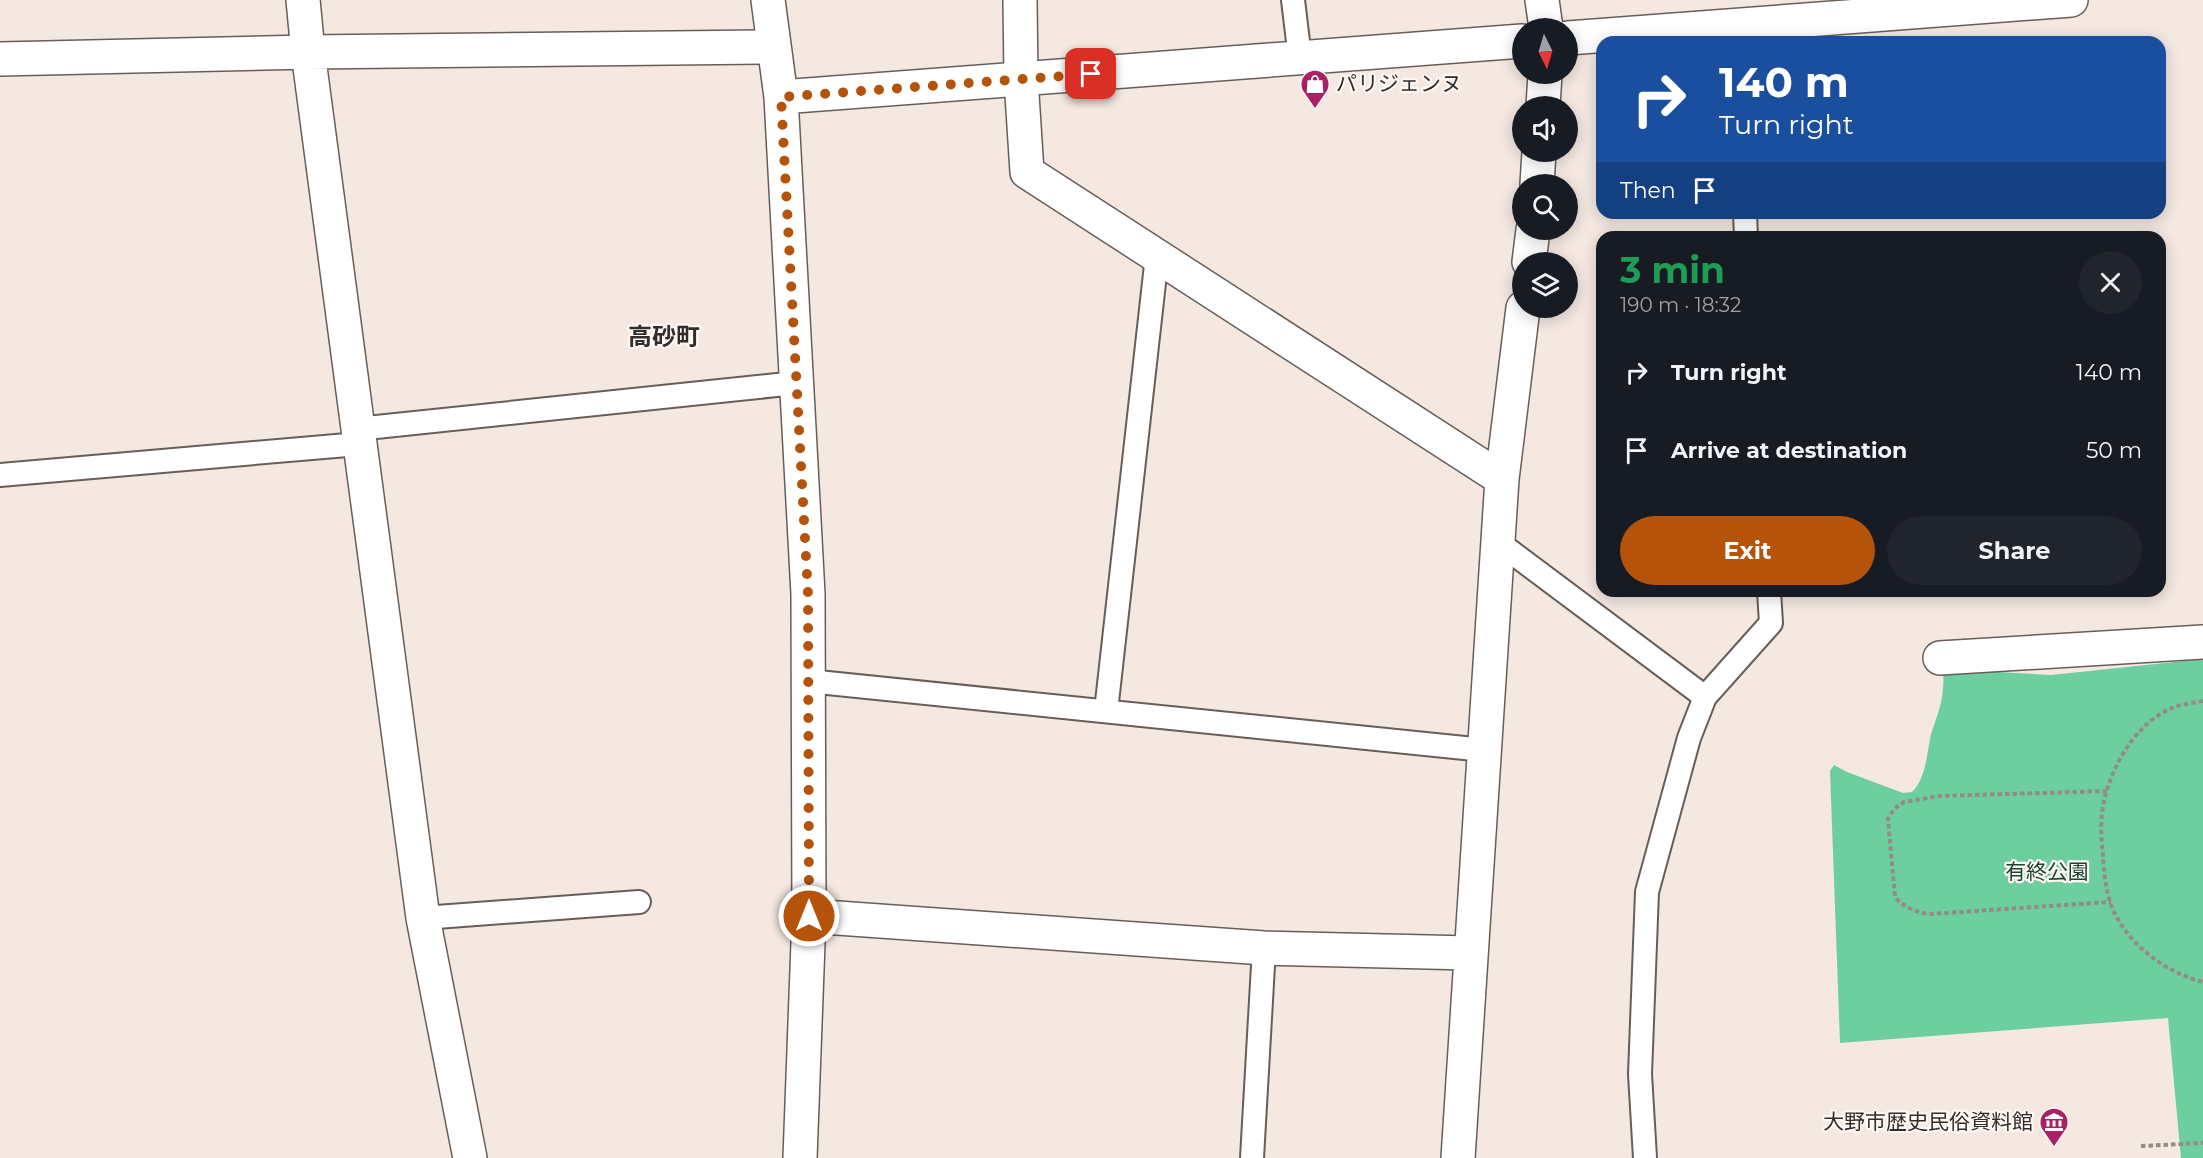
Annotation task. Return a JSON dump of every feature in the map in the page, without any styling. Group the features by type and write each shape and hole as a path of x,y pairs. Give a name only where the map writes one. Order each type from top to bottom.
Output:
{"street":[{"path":"303,0 358,436 423,918 470,1158"},
{"path":"768,0 781,97 808,594 809,916 800,1158"},
{"path":"1020,0 1021,79 1027,172 1502,479"},
{"path":"1542,0 1545,18"},
{"path":"1653,36 1738,34 2071,0"},
{"path":"1578,38 1596,37"},
{"path":"781,97 1512,42"},
{"path":"0,59 308,52 773,47"},
{"path":"1458,1158 1502,479 1522,318"},
{"path":"1940,658 2203,642"},
{"path":"809,916 1264,948 1470,953"}],"lane":[{"path":"1293,0 1300,58"},
{"path":"1106,711 1157,256"},
{"path":"0,475 358,436 796,383"},
{"path":"1498,542 1705,696"},
{"path":"1645,1158 1640,1074 1647,892 1689,738 1705,696 1771,623 1769,597"},
{"path":"808,681 1484,750"},
{"path":"423,918 639,902"},
{"path":"1252,1158 1264,948"}],"path":[{"path":"2203,701 2172,708 2145,726 2117,764 2107,791 2101,823 2104,877 2117,916 2131,937 2158,962 2174,972 2203,982"},
{"path":"2107,791 1940,796 1904,802 1894,809 1888,819 1895,897 1903,906 1918,913 1929,915 2111,902"},
{"path":"2141,1146 2203,1143"}],"green space":[{"name":"有終公園","path":"2203,659 2203,1158 2181,1158 2168,1018 1840,1043 1830,771 1834,765 1903,793 1912,792 1917,787 1923,773 1931,734 1940,706 1943,669 2051,675"}],"place":[{"name":"パリジェンヌ","path":"1315,110"},
{"name":"大野市歴史民俗資料館","path":"2054,1148"}],"district":[{"name":"高砂町","path":"664,337"}],"route":[{"path":"809,916 808,594 781,97 1091,74"}]}
